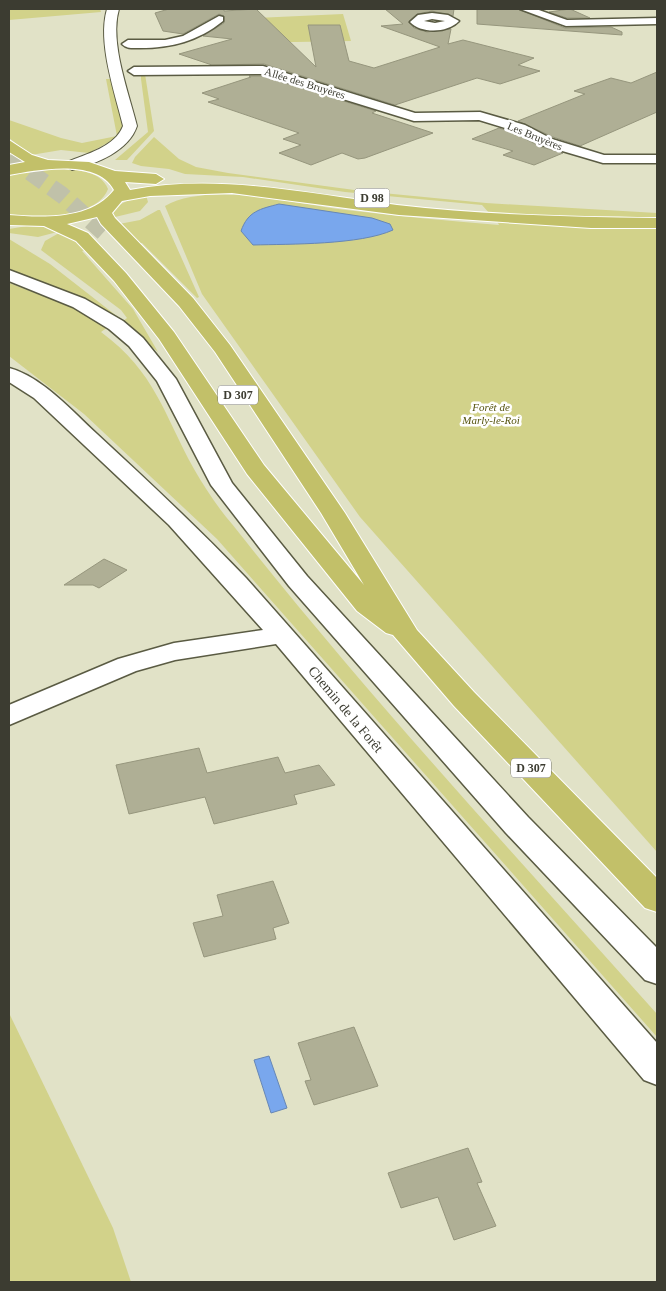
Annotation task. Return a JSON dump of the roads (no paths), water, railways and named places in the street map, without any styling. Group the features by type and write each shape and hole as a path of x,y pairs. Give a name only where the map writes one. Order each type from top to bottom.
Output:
{"main road":[{"path":"9,146 28,158 47,165"},
{"path":"9,170 47,165 72,165 108,173 120,183 122,190 104,213 108,220 186,302 223,349 332,513 363,564"},
{"name":"D 98","path":"108,173 230,180 478,210 657,223"},
{"name":"D 98","path":"113,201 150,191 232,188 398,210 519,220 591,223 630,222"},
{"path":"13,222 46,222 85,215 113,201"},
{"path":"46,222 71,231 88,242 149,312 242,452 293,514"},
{"name":"D 307","path":"407,635 366,605 293,514 277,474 203,358 159,302 99,234 158,290 193,333 273,445 328,528 363,564 407,635 464,699 657,899"}],"street":[{"path":"72,165 114,145 125,138 129,132 130,126 109,21 114,9 122,19 137,86"},
{"path":"526,9 566,23 657,21"},
{"path":"113,45 125,35 181,42 218,18"},
{"name":"Allée des Bruyères","path":"134,71 263,70 414,116"},
{"path":"118,72 134,71"},
{"name":"Les Bruyères","path":"414,116 480,116 520,128 547,142 604,159 657,159"},
{"path":"108,173 106,161 132,144 142,133 143,123"},
{"path":"9,276 86,307 116,325 136,342 166,379 222,485 298,581 517,825 657,970"},
{"name":"Chemin de la Forêt","path":"9,374 41,394 177,520 284,635 657,1069"},
{"path":"9,716 127,665 174,652 284,635"}],"water":[{"path":"279,204 372,218 390,224 393,230 362,239 344,241 253,245 241,231 247,219 256,212"},
{"path":"269,1056 287,1108 271,1113 254,1060"}],"tunnel":[{"path":"9,157 62,195 104,233"}],"park label":[{"name":"Forêt de Marly-le-Roi","path":"491,413"}]}
